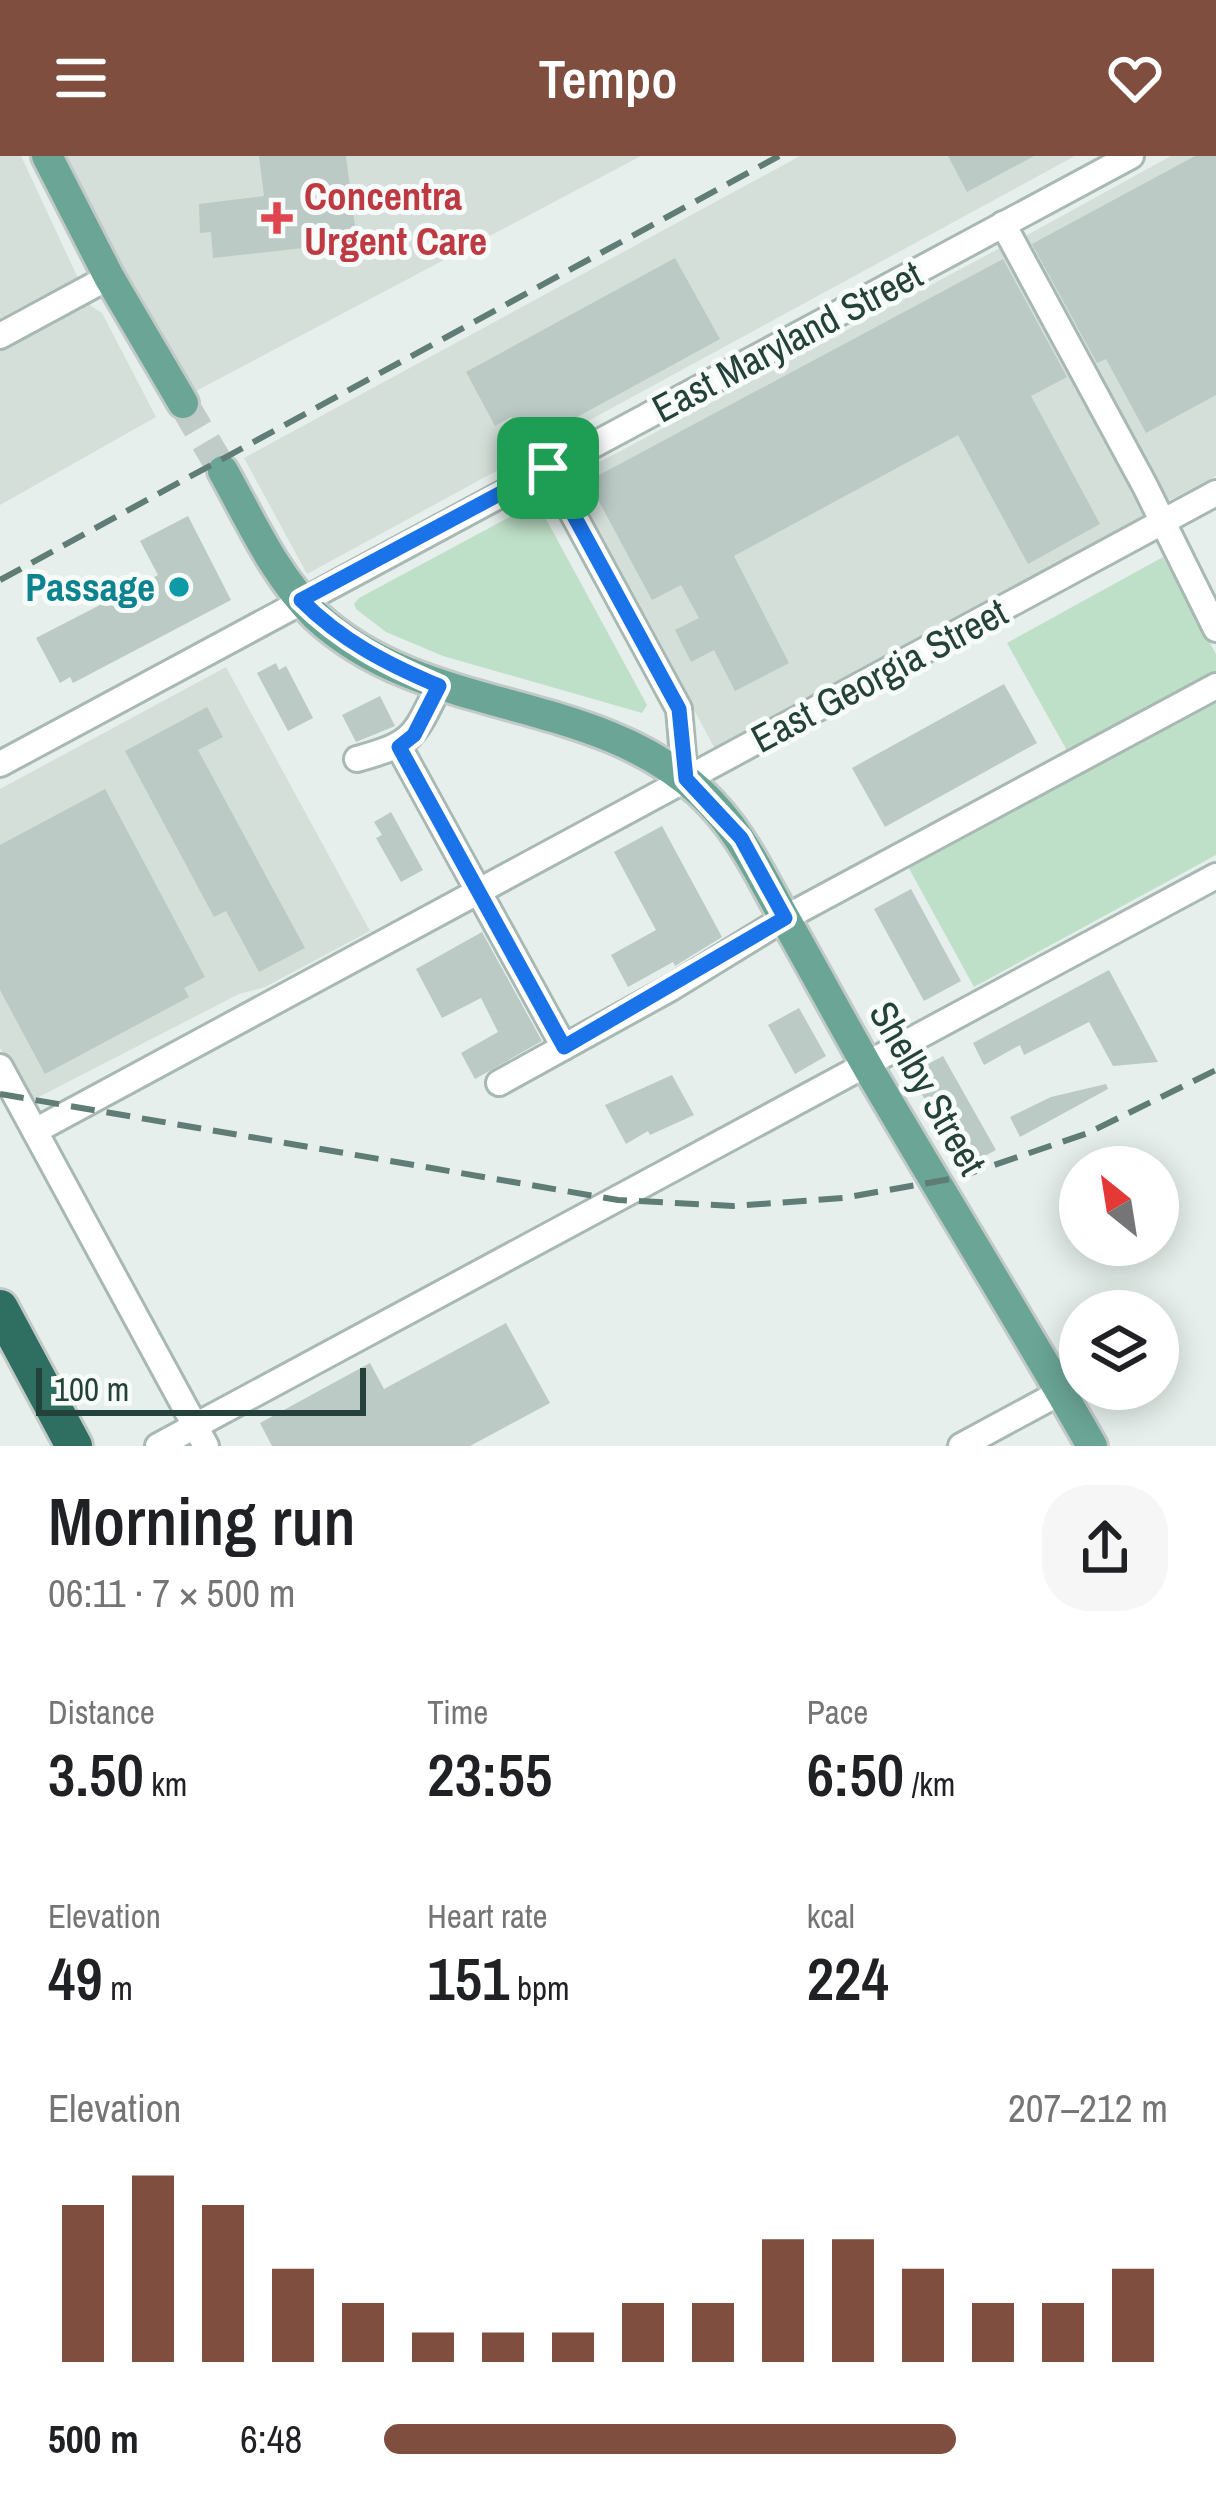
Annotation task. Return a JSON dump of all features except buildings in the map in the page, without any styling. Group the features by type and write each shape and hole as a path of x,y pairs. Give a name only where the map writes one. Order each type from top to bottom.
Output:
{"highway":[{"path":"0,1308 74,1446"}],"main road":[{"path":"47,156 109,277 183,403"},
{"name":"Shelby Street","path":"223,471 278,570 301,600 357,647 439,686 598,730 633,745 686,779 741,838 867,1064 1059,1390"},
{"name":"Shelby Street","path":"1071,1410 1092,1446"}],"street":[{"name":"East Maryland Street","path":"0,764 1131,156"},
{"path":"1003,224 1216,629"},
{"path":"0,337 109,277"},
{"path":"548,468 679,709 686,779"},
{"name":"East Georgia Street","path":"35,1131 1216,493"},
{"path":"357,759 399,747 414,735 439,686"},
{"path":"499,1083 785,918 1216,686"},
{"path":"399,747 564,1047"},
{"path":"158,1446 201,1436 867,1064 1216,876"},
{"path":"0,1067 201,1436"},
{"path":"962,1446 1059,1394"}],"shaded area":[{"path":"0,156 21,156 91,306 102,313 156,417 0,505"},
{"path":"61,156 641,156 196,391 130,289"},
{"path":"800,156 1075,156 307,574 244,458"},
{"path":"1171,156 1216,156 1216,476 1164,503 1020,239"},
{"path":"1000,248 1145,518 715,749 570,478"},
{"path":"226,667 370,931 29,1102 0,1048 0,789"}],"green space":[{"path":"532,505 540,508 647,705 642,713 443,656 386,632 356,609 359,598"},
{"path":"1163,557 1216,654 1216,675 1070,756 1007,643"},
{"path":"1216,694 1216,855 974,987 906,863"}],"tunnel":[{"path":"183,403 223,471"}],"railway":[{"path":"0,580 779,156"},
{"path":"0,1094 618,1200 733,1206 843,1198 956,1178 1088,1133 1216,1070"}],"place":[{"name":"Concentra Urgent Care","path":"277,218"},
{"name":"Passage","path":"179,587"}],"route":[{"path":"548,468 679,709 686,779 741,838 785,918 564,1047 399,747 414,735 439,686 357,647 301,600 548,468"}]}
